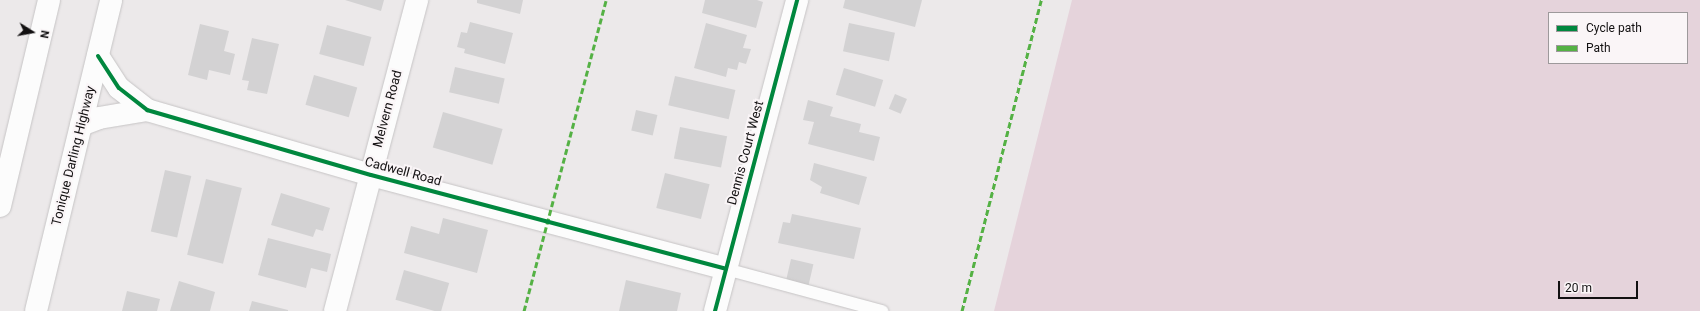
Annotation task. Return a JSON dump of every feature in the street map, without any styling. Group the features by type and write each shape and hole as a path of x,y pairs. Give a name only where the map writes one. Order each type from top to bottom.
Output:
{"main road":[{"path":"0,206 4,173 49,0"},
{"name":"Tonique Darling Highway","path":"36,311 111,0"},
{"name":"Melvern Road","path":"335,311 417,0"},
{"name":"Dennis Court West","path":"715,311 797,0"},
{"name":"Cadwell Road","path":"98,56 119,88 147,110 371,175 726,269"},
{"name":"Cadwell Road","path":"81,125 99,118 147,110"}],"lane":[{"path":"726,269 882,311"}],"shaded area":[{"path":"1072,0 1700,0 1700,311 994,311"}],"building":[{"path":"345,0 384,0 381,11"},
{"path":"477,0 523,0 520,14 477,3"},
{"path":"705,0 757,0 763,2 756,28 702,13"},
{"path":"845,0 922,0 915,27 843,8"},
{"path":"470,22 513,33 505,64 464,53 465,49 457,47 461,32 467,33"},
{"path":"706,23 747,35 743,48 751,49 746,64 739,62 737,70 728,68 726,77 694,68"},
{"path":"849,23 895,33 889,61 843,51"},
{"path":"200,24 229,31 224,51 235,54 230,75 209,70 207,80 188,75"},
{"path":"327,25 371,37 364,66 319,54"},
{"path":"252,38 279,44 267,94 247,90 249,81 242,80"},
{"path":"455,67 505,78 499,104 449,92"},
{"path":"844,68 883,80 875,107 836,95"},
{"path":"314,75 357,87 349,117 305,105"},
{"path":"675,76 735,90 729,119 668,105"},
{"path":"895,94 907,99 901,114 889,109"},
{"path":"808,100 833,107 830,116 861,124 859,132 880,137 874,161 808,144 814,122 803,120"},
{"path":"636,110 657,115 653,135 631,130"},
{"path":"443,112 503,129 492,165 433,148"},
{"path":"680,127 727,136 721,168 674,158"},
{"path":"814,163 867,177 859,205 820,193 822,187 810,180"},
{"path":"165,170 191,176 177,237 151,231"},
{"path":"665,173 710,184 701,219 656,208"},
{"path":"206,179 242,188 223,264 187,255"},
{"path":"281,193 330,208 323,231 316,229 313,237 271,225"},
{"path":"792,214 861,228 854,259 778,243 783,222 790,223"},
{"path":"443,218 488,230 477,273 404,253 411,226 439,234"},
{"path":"268,238 331,254 327,272 311,268 306,288 258,275"},
{"path":"791,259 813,264 808,288 786,282"},
{"path":"404,270 449,283 441,311 435,311 395,300"},
{"path":"626,280 681,293 677,311 619,311"},
{"path":"179,281 215,292 210,311 170,311"},
{"path":"127,291 160,299 157,311 122,311"},
{"path":"252,301 288,310 288,311 249,311"}],"marked path":[{"path":"524,311 606,0"},
{"path":"962,311 1041,0"}],"cycle path":[{"path":"715,311 797,0"},
{"path":"98,56 119,88 147,110 371,175 726,269"}]}
